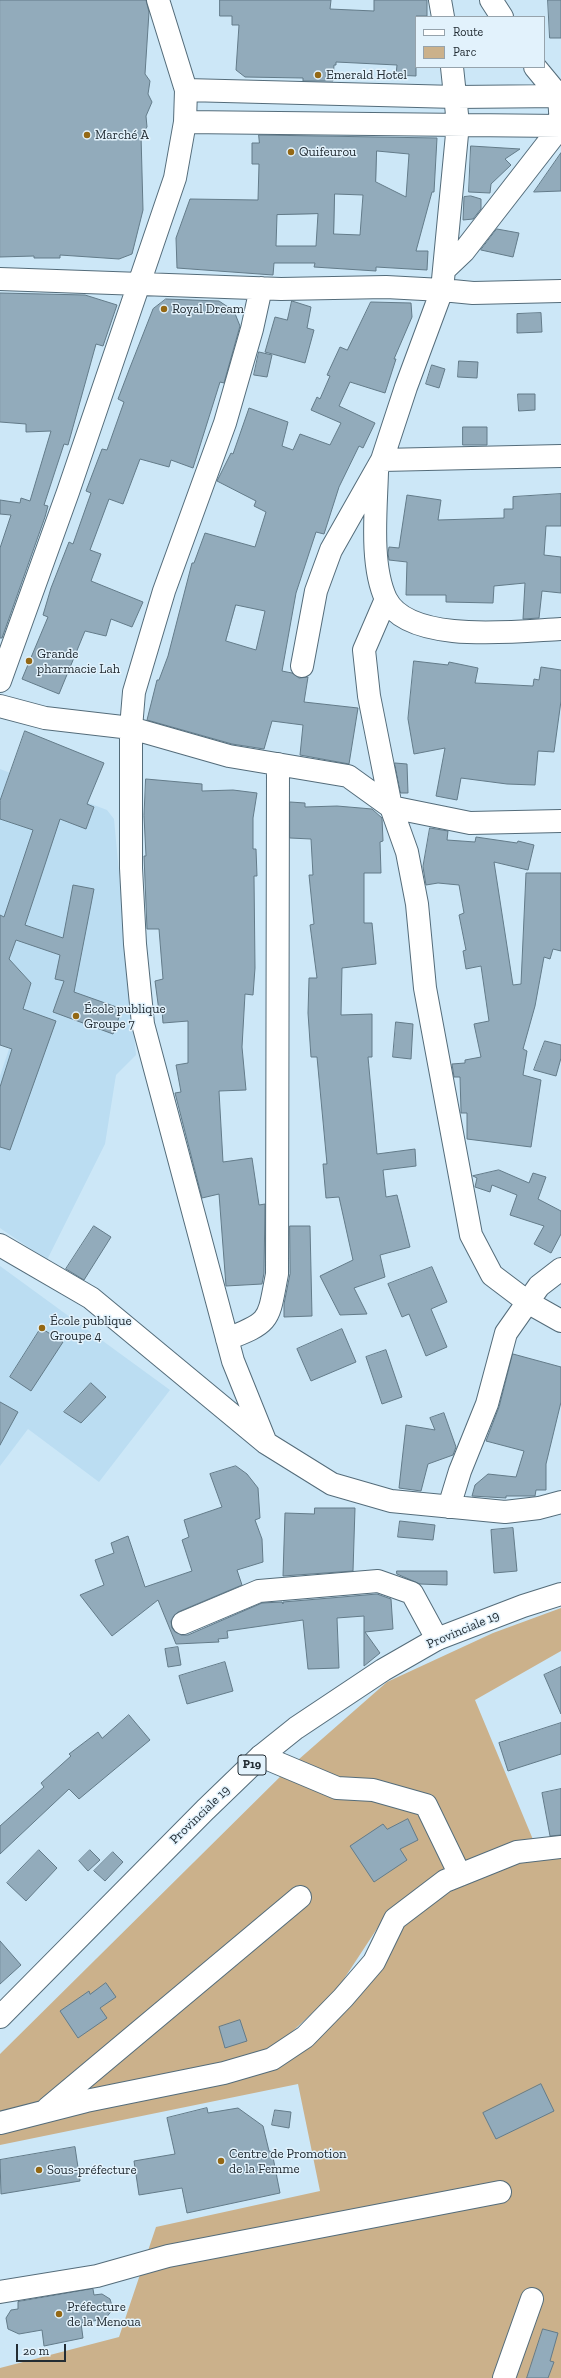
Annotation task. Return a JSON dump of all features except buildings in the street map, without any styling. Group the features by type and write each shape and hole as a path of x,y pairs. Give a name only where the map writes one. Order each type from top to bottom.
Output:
{"street":[{"path":"0,681 68,492 138,282 175,178 185,122 186,90 158,0"},
{"path":"440,0 443,16"},
{"path":"491,0 501,16"},
{"path":"302,666 316,591 331,550 379,466 443,280 458,124 452,68"},
{"path":"443,280 561,126 560,96 537,68"},
{"path":"186,90 456,98 560,96"},
{"path":"185,122 561,126"},
{"path":"0,279 138,282 262,288 386,288 443,280 472,293 561,291"},
{"path":"262,288 225,423 164,591 134,692 131,728 131,868 135,944 143,1024 233,1362 266,1443"},
{"path":"379,466 561,456"},
{"path":"379,466 378,573 386,599 398,613 437,630 482,633 561,629"},
{"path":"386,599 364,650 369,696 391,807 407,852 417,904 425,988 471,1235 492,1275 529,1303 561,1321"},
{"path":"0,706 44,718 131,728 229,756 348,776 391,807 470,823 561,821"},
{"path":"227,1339 253,1329 264,1322 270,1309 277,1274 278,764"},
{"path":"0,1245 91,1298 266,1443 332,1484 390,1501 505,1512 539,1508 561,1502"},
{"path":"449,1507 460,1471 486,1404 506,1332 529,1303 539,1286 559,1266"},
{"path":"183,1623 259,1591 378,1581 412,1593 437,1639"},
{"name":"Provinciale 19","path":"0,2017 105,1908 262,1756 296,1728 384,1670 437,1639 523,1606 561,1594"},
{"path":"262,1756 337,1788 373,1790 426,1805 460,1875"},
{"path":"0,2123 86,2101 224,2073 272,2059 304,2037 359,1980 374,1962 396,1919 445,1881 517,1852 561,1847"},
{"path":"44,2112 300,1897"},
{"path":"6,2289 97,2276 168,2256 500,2192"},
{"path":"504,2378 532,2299"}],"shaded area":[{"name":"École publique Groupe 7","path":"0,769 107,810 114,819 136,1055 116,1075 105,1144 47,1260 0,1228 0,1076 31,983 5,955 0,944"},
{"name":"École publique Groupe 4","path":"0,1266 170,1390 99,1482 28,1429 0,1466"}],"green space":[{"path":"561,1608 561,1651 475,1700 539,1854 561,1851 561,2378 0,2378 0,2368 119,2337 156,2227 320,2191 298,2084 0,2145 0,2054 290,1767 387,1682 493,1633","holes":["388,1912 379,1968 281,2042 336,1991"]}],"place":[{"name":"Emerald Hotel","path":"318,75"},
{"name":"Marché A","path":"87,135"},
{"name":"Quifeurou","path":"291,152"},
{"name":"Royal Dream","path":"164,309"},
{"name":"Grande pharmacie Lah","path":"29,661"},
{"name":"École publique Groupe 7","path":"76,1016"},
{"name":"École publique Groupe 4","path":"42,1328"},
{"name":"Centre de Promotion de la Femme","path":"221,2161"},
{"name":"Sous-préfecture","path":"39,2170"},
{"name":"Préfecture de la Menoua","path":"59,2314"}]}
